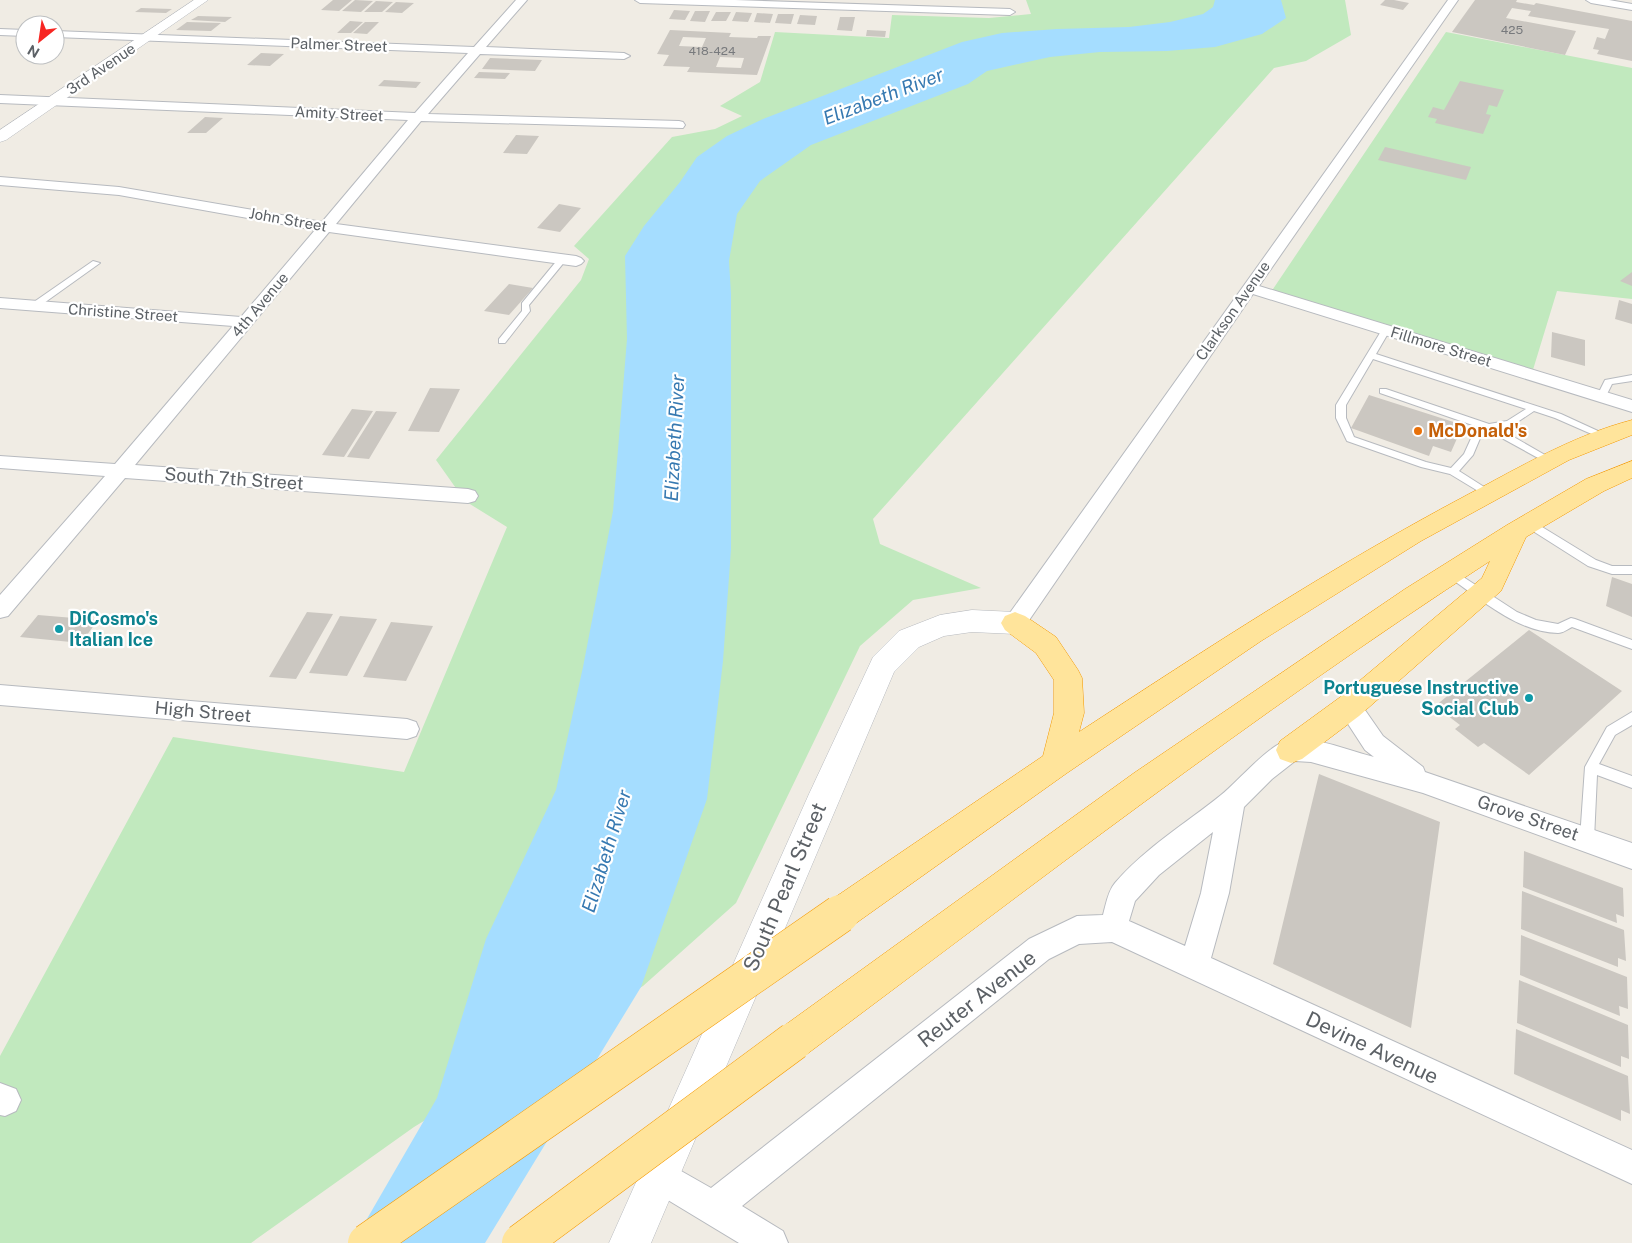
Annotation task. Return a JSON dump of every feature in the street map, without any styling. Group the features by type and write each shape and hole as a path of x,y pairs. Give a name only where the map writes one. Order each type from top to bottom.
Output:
{"highway":[{"path":"367,1243 1056,764 1251,632 1412,535 1549,461 1632,427"},
{"path":"521,1243 1145,782 1451,573 1523,527 1595,485 1632,469"},
{"path":"1291,750 1348,707 1492,584 1523,527"},
{"path":"1015,623 1046,645 1068,678 1069,713 1056,764"}],"street":[{"name":"3rd Avenue","path":"0,137 202,0"},
{"name":"4th Avenue","path":"0,610 120,471 418,117 522,0"},
{"path":"640,0 841,4 1010,12"},
{"name":"Clarkson Avenue","path":"1015,623 1453,0"},
{"path":"1591,0 1632,7"},
{"path":"0,32 15,33"},
{"name":"Palmer Street","path":"65,34 624,56"},
{"name":"Amity Street","path":"0,99 418,117 679,125"},
{"name":"John Street","path":"0,181 119,191 325,227 569,260"},
{"name":"Fillmore Street","path":"1250,288 1632,406"},
{"name":"Christine Street","path":"0,303 246,322"},
{"name":"South 7th Street","path":"0,462 468,496"},
{"name":"South Pearl Street","path":"630,1243 883,665 909,639 940,626 972,621 1015,623"},
{"name":"High Street","path":"0,696 406,729"},
{"name":"Grove Street","path":"1348,707 1374,743 1423,782"},
{"path":"1113,928 1124,894 1149,866 1232,802 1263,771 1291,750"},
{"name":"Grove Street","path":"1291,750 1311,751 1423,782 1587,838 1632,856"},
{"path":"1194,966 1215,893 1232,802"},
{"name":"Devine Avenue","path":"1113,928 1632,1167"},
{"name":"Reuter Avenue","path":"713,1208 1039,949 1077,930 1113,928"},
{"path":"660,1176 771,1243"}],"lane":[{"path":"502,341 526,311 525,305 528,301 569,260"},
{"path":"34,306 96,263"},
{"path":"1386,330 1341,405 1341,418 1350,439 1424,465 1453,472 1488,494"},
{"path":"1370,355 1558,416 1606,437"},
{"path":"1602,396 1608,382 1632,378"},
{"path":"1383,391 1489,427 1549,461"},
{"path":"1453,472 1468,455 1477,434 1489,427 1510,423 1533,408"},
{"path":"1523,527 1592,563 1612,570 1632,570"},
{"path":"1592,563 1603,555"},
{"path":"1451,573 1513,615 1534,624 1559,629 1571,622 1632,645"},
{"path":"1587,838 1591,767 1611,730 1632,719"},
{"path":"1591,767 1632,782"}],"green space":[{"path":"1026,0 1345,0 1351,35 1306,61 1274,68 873,519 880,544 981,588 913,600 860,646 736,903 643,986 414,1127 251,1243 0,1243 0,1056 173,737 404,772 507,527 465,501 436,460 581,280 589,259 574,246 672,137 715,129 742,116 720,106 760,82 775,32 889,38 892,15 989,18 1031,14"},
{"path":"1446,32 1632,68 1632,299 1557,291 1532,373 1271,292"}],"water":[{"name":"Elizabeth River","path":"1215,0 1281,0 1286,18 1262,34 1215,47 1167,51 1100,52 1050,57 987,71 968,84 811,145 760,181 737,214 729,261 731,294 731,549 723,661 707,799 641,987 485,1243 353,1243 437,1098 486,939 556,790 583,667 613,511 627,339 625,256 644,226 680,182 697,157 727,136 763,119 962,42 1002,33 1129,27 1170,22 1203,14 1213,7"}],"building":[{"path":"333,0 352,0 339,11 321,10"},
{"path":"355,0 373,1 361,12 342,11"},
{"path":"1385,0 1409,3 1403,10 1380,5"},
{"path":"1475,0 1517,0 1516,2 1534,5 1536,3 1632,21 1632,61 1597,54 1599,50 1593,49 1597,37 1605,39 1609,29 1528,16 1531,11 1512,8 1506,18 1576,31 1565,55 1452,32"},
{"path":"376,1 393,2 382,12 364,12"},
{"path":"396,2 414,3 402,13 385,12"},
{"path":"141,8 172,9 166,13 135,12"},
{"path":"674,10 690,11 685,20 669,19"},
{"path":"695,11 710,11 705,22 690,21"},
{"path":"716,12 731,12 726,21 711,21"},
{"path":"736,12 752,13 748,22 732,21"},
{"path":"757,13 773,14 770,23 754,22"},
{"path":"778,14 794,14 791,24 775,23"},
{"path":"800,15 817,16 815,25 797,24"},
{"path":"198,16 232,17 225,22 191,20"},
{"path":"840,17 855,17 852,31 837,30"},
{"path":"350,21 363,22 351,33 337,33"},
{"path":"187,22 221,23 211,31 176,30"},
{"path":"365,22 379,22 367,34 353,33"},
{"path":"670,30 731,33 729,37 757,38 758,36 771,36 757,75 687,72 690,67 663,66 669,55 657,54","holes":["683,37 706,38 702,47 679,46","720,57 744,58 741,68 716,67"]},
{"path":"867,30 886,31 885,37 866,36"},
{"path":"261,53 284,54 270,66 247,65"},
{"path":"490,58 542,60 535,71 482,69"},
{"path":"479,72 510,73 505,79 474,78"},
{"path":"384,80 421,82 416,88 378,86"},
{"path":"1460,81 1504,90 1497,107 1489,105 1486,114 1491,115 1483,134 1435,123 1437,119 1428,117 1433,107 1444,110"},
{"path":"205,117 223,118 206,133 187,133"},
{"path":"516,135 539,136 527,154 503,153"},
{"path":"1385,147 1471,167 1466,180 1378,160"},
{"path":"559,204 581,208 560,232 537,228"},
{"path":"1632,272 1632,286 1620,281"},
{"path":"509,284 533,288 509,315 484,311"},
{"path":"1619,300 1632,304 1632,324 1615,319"},
{"path":"1552,332 1585,340 1585,366 1551,357"},
{"path":"430,388 460,389 439,432 408,431"},
{"path":"1369,395 1463,425 1451,452 1433,446 1429,456 1351,428"},
{"path":"352,409 373,411 344,457 322,455"},
{"path":"376,411 397,412 369,459 347,457"},
{"path":"1612,577 1632,584 1632,617 1606,606"},
{"path":"307,612 333,614 296,679 269,677"},
{"name":"DiCosmo's Italian Ice","path":"38,615 98,620 81,643 20,637"},
{"path":"340,616 377,619 347,676 309,673"},
{"path":"391,622 433,626 406,681 363,677"},
{"name":"Portuguese Instructive Social Club","path":"1529,630 1622,691 1529,775 1484,743 1478,747 1455,729 1460,725 1435,706"},
{"path":"1319,774 1440,822 1411,1028 1273,964"},
{"path":"1524,851 1623,888 1624,917 1616,914 1617,923 1523,887"},
{"path":"1522,891 1624,930 1626,961 1618,958 1618,967 1521,929"},
{"path":"1521,935 1627,977 1628,1009 1619,1006 1620,1016 1520,975"},
{"path":"1519,980 1628,1025 1629,1059 1621,1056 1621,1067 1517,1023"},
{"path":"1516,1029 1628,1076 1630,1114 1621,1110 1621,1121 1514,1074"}],"place":[{"name":"McDonald's","path":"1418,431"},
{"name":"DiCosmo's Italian Ice","path":"59,629"},
{"name":"Portuguese Instructive Social Club","path":"1529,698"}]}
